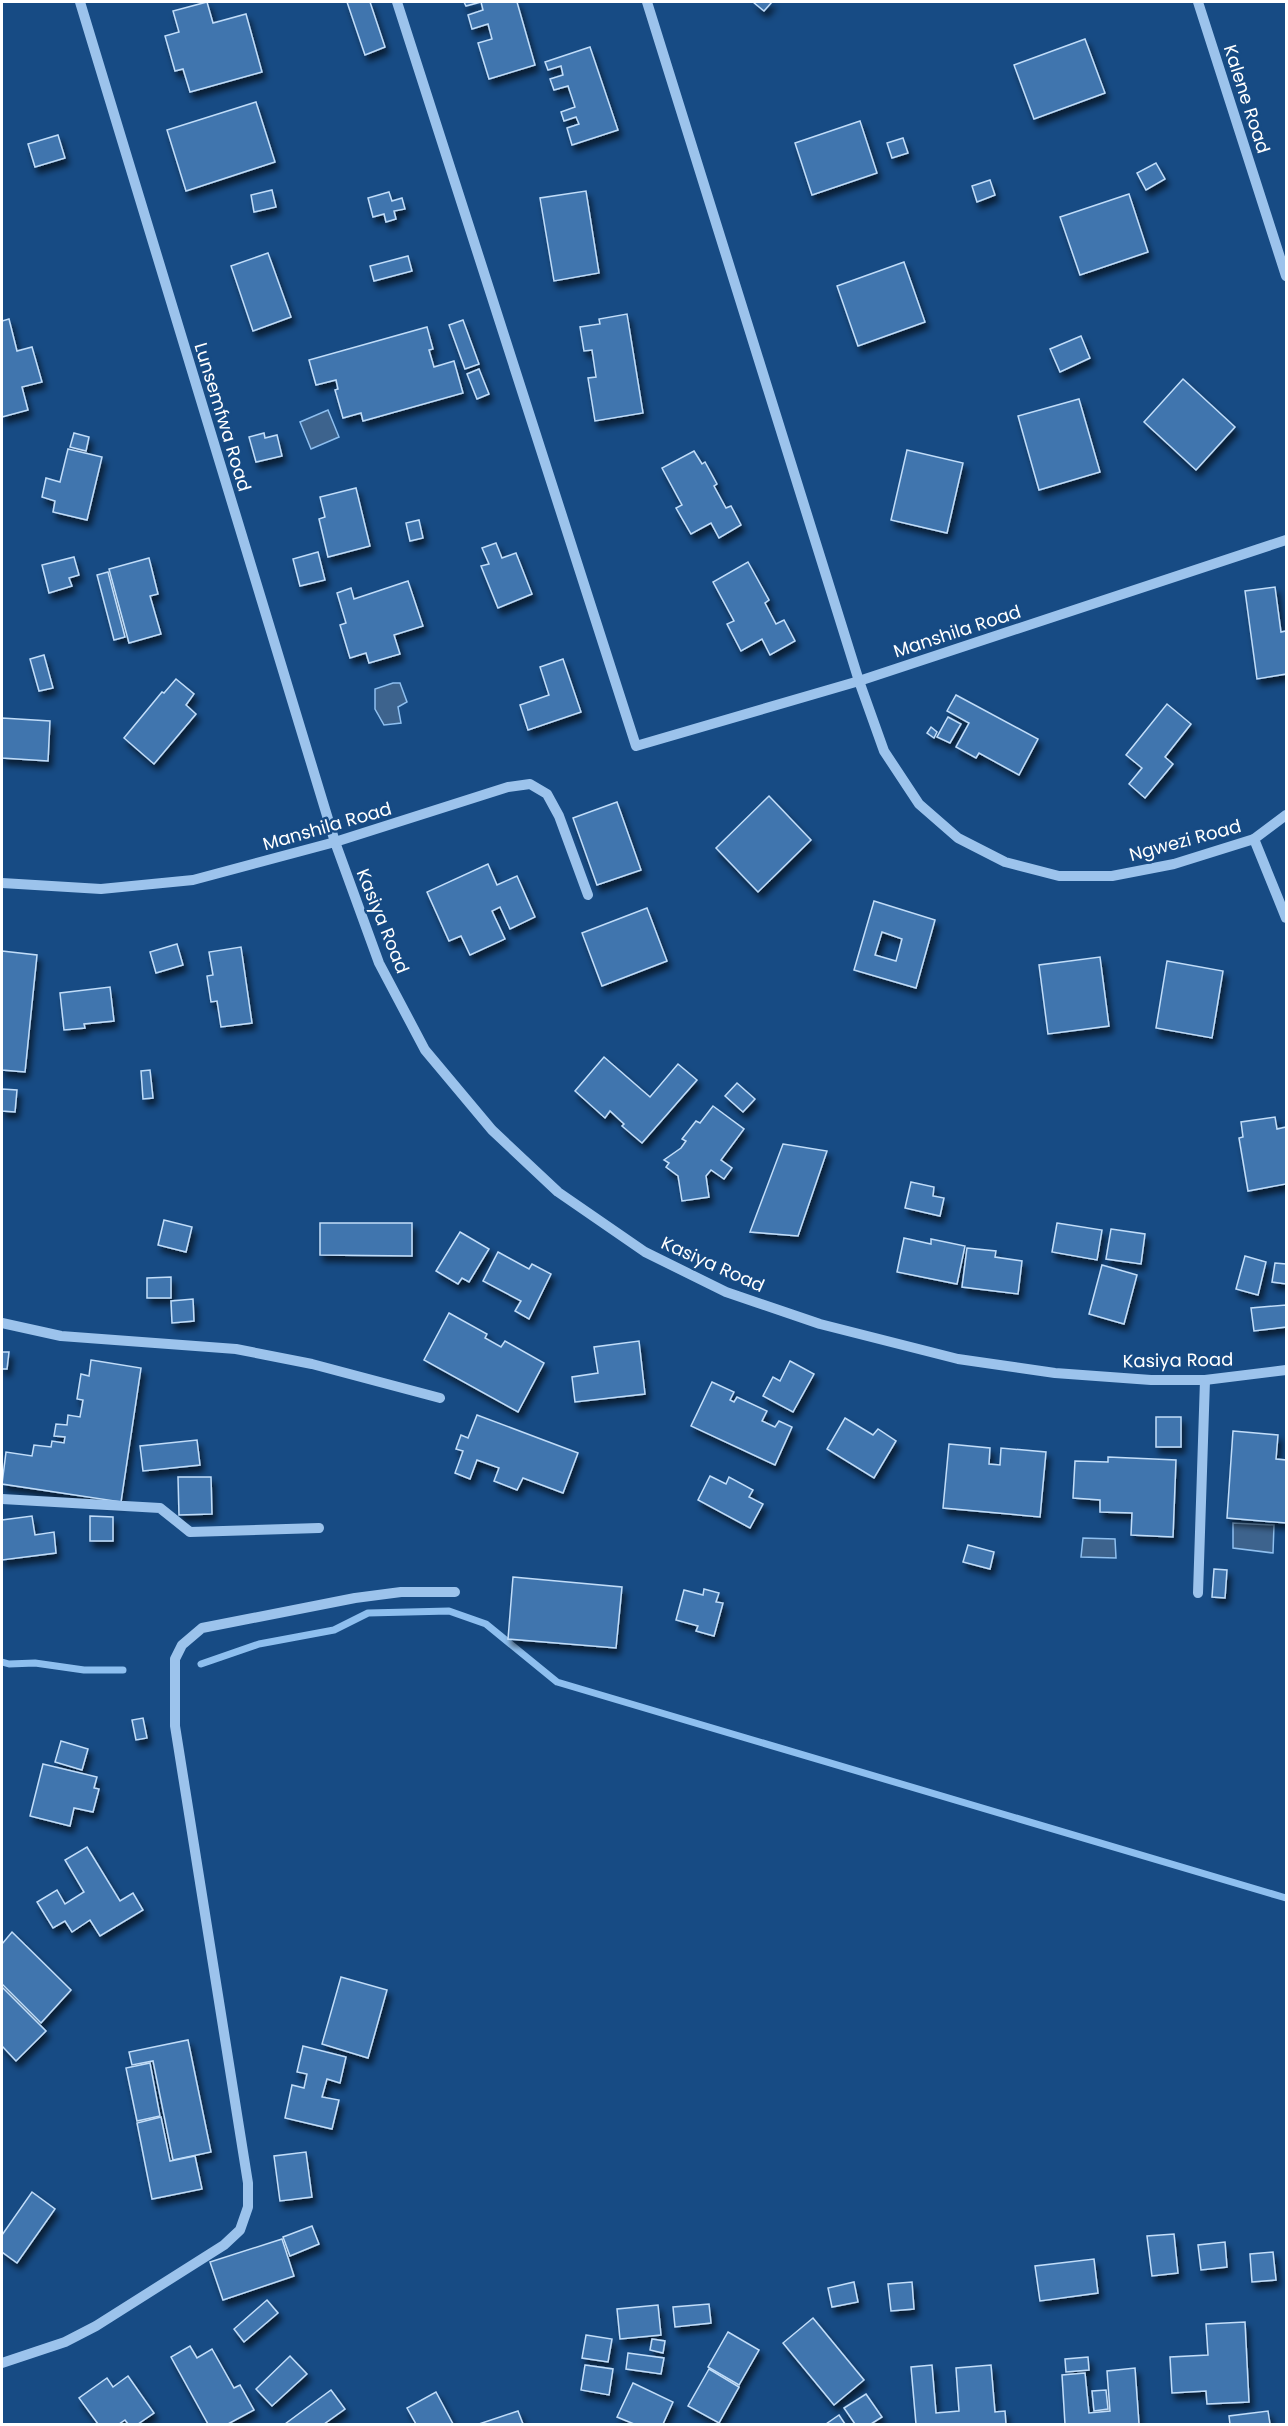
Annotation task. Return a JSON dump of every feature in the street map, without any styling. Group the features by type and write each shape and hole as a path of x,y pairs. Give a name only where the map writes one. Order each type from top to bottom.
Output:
{"street":[{"name":"Lunsemfwa Road","path":"80,2 335,842"},
{"name":"Manshila Road","path":"397,2 636,746 859,681 1287,540"},
{"name":"Ngwezi Road","path":"647,2 859,681 884,751 919,804 958,838 1005,862 1059,876 1112,876 1174,864 1254,839 1287,815"},
{"name":"Kalene Road","path":"1198,2 1287,276"},
{"name":"Manshila Road","path":"2,883 101,889 193,880 335,842 508,787 530,784 547,794 559,816 588,895"},
{"path":"1254,839 1287,918"},
{"name":"Kasiya Road","path":"335,842 379,963 425,1050 492,1130 558,1192 645,1252 726,1292 820,1324 958,1359 1055,1373 1151,1380 1205,1380 1287,1370"},
{"path":"2,1323 61,1336 236,1349 312,1364 441,1398"},
{"path":"1198,1593 1205,1380"},
{"path":"2,1499 160,1508 190,1532 319,1528"},
{"path":"2,2363 65,2342 125,2310 224,2245 240,2230 248,2207 248,2183 175,1726 175,1659 182,1645 202,1628 256,1616 401,1592 455,1592"}],"water":[{"path":"328,410 339,437 311,449 300,422"},
{"path":"400,683 407,702 398,707 401,723 384,725 375,709 375,689"},
{"path":"1233,1523 1274,1525 1273,1553 1233,1548"},
{"path":"1083,1538 1115,1539 1116,1558 1081,1557"}],"building":[{"path":"207,2 213,23 246,14 262,72 190,92 183,69 175,71 165,36 179,32 173,11"},
{"path":"347,2 370,2 385,47 365,55"},
{"path":"464,2 481,2 466,6"},
{"path":"481,2 517,2 535,65 489,79 478,43 492,39 488,24 472,29 468,15 483,10"},
{"path":"753,2 772,2 764,11"},
{"path":"1085,39 1105,93 1034,119 1014,65"},
{"path":"590,47 618,130 572,145 567,128 579,124 576,117 564,121 561,112 575,107 568,86 554,90 550,79 563,75 561,66 548,70 545,62"},
{"path":"256,102 275,162 186,191 167,130"},
{"path":"860,121 877,173 812,195 795,143"},
{"path":"58,135 65,158 35,167 28,144"},
{"path":"903,138 908,153 892,158 887,143"},
{"path":"1156,163 1165,179 1146,190 1137,173"},
{"path":"990,180 995,195 977,202 972,186"},
{"path":"272,190 276,207 254,212 251,195"},
{"path":"586,191 599,273 554,281 540,198"},
{"path":"389,192 392,201 402,198 405,209 394,211 396,219 386,222 384,214 373,217 368,198"},
{"path":"1129,194 1148,252 1080,275 1060,217"},
{"path":"268,253 291,317 253,331 231,266"},
{"path":"408,256 412,271 374,281 370,266"},
{"path":"904,262 925,322 858,346 837,286"},
{"path":"627,314 643,413 595,421 588,378 596,377 592,350 584,351 580,327 600,324 599,319"},
{"path":"9,319 17,351 32,347 42,382 22,387 28,410 2,417 2,321"},
{"path":"463,320 479,364 465,369 449,325"},
{"path":"427,327 433,349 429,350 434,367 454,361 463,393 363,421 361,413 343,418 335,390 338,389 336,380 316,385 309,360"},
{"path":"1081,336 1090,358 1060,372 1050,349"},
{"path":"479,369 489,394 477,399 467,374"},
{"path":"1183,379 1235,427 1196,470 1144,422"},
{"path":"1079,399 1100,472 1039,490 1018,416"},
{"path":"74,433 89,437 86,451 70,447"},
{"path":"264,433 265,438 277,435 282,456 256,462 249,437"},
{"path":"68,449 102,457 87,520 53,512 55,501 42,497 46,478 60,482"},
{"path":"907,450 963,463 947,533 891,520"},
{"path":"694,451 702,464 705,462 726,508 731,506 741,525 719,538 711,523 691,534 676,508 682,505 662,468"},
{"path":"356,488 370,546 328,557 319,519 325,517 320,497"},
{"path":"419,520 423,538 410,541 406,523"},
{"path":"496,543 502,558 516,553 532,594 498,608 481,566 489,564 482,548"},
{"path":"318,552 325,580 300,586 293,559"},
{"path":"74,557 79,575 69,578 72,586 49,593 42,565"},
{"path":"149,558 158,594 150,596 161,634 129,643 109,569"},
{"path":"748,562 769,600 765,603 776,624 784,620 795,641 770,655 762,639 741,651 727,624 734,621 713,582"},
{"path":"108,572 125,637 114,640 97,575"},
{"path":"408,581 423,626 394,635 400,654 369,663 366,653 350,658 340,625 346,623 337,593 351,588 354,599"},
{"path":"1275,587 1281,632 1286,631 1286,674 1257,679 1245,591"},
{"path":"44,655 53,688 39,691 30,659"},
{"path":"563,659 581,712 528,730 520,705 549,695 540,667"},
{"path":"176,679 194,694 186,705 196,714 154,764 124,738 162,692 164,693"},
{"path":"956,695 1038,739 1019,775 979,753 976,758 956,747 969,723 947,711"},
{"path":"1167,704 1191,724 1165,757 1173,764 1145,798 1129,784 1142,768 1126,755"},
{"path":"948,717 961,724 950,743 937,737"},
{"path":"2,718 50,721 48,761 2,758"},
{"path":"931,727 937,732 934,738 927,733"},
{"path":"769,796 811,840 758,892 716,848"},
{"path":"617,802 641,870 597,885 573,818"},
{"path":"488,864 497,885 517,876 535,917 510,929 500,907 492,911 505,939 470,955 461,936 449,941 427,892"},
{"path":"874,901 935,920 916,988 854,970","holes":["882,932 902,939 896,961 875,955"]},
{"path":"647,908 667,961 602,986 582,933"},
{"path":"177,944 183,965 156,973 150,952"},
{"path":"241,947 252,1023 221,1027 217,1001 211,1002 207,976 213,975 209,952"},
{"path":"2,951 37,955 25,1072 2,1070"},
{"path":"1100,957 1109,1026 1048,1034 1039,965"},
{"path":"1167,961 1223,971 1212,1038 1156,1028"},
{"path":"110,987 114,1021 84,1024 85,1028 64,1030 60,993"},
{"path":"604,1057 650,1097 678,1064 697,1080 642,1143 622,1126 624,1124 610,1111 605,1118 575,1091"},
{"path":"150,1070 153,1098 143,1099 141,1071"},
{"path":"737,1083 755,1099 743,1112 725,1096"},
{"path":"2,1089 17,1090 15,1112 2,1111"},
{"path":"713,1106 744,1129 721,1160 732,1168 724,1179 711,1170 706,1176 709,1197 682,1201 678,1176 666,1167 669,1163 664,1160 681,1148 686,1141 682,1139 696,1121 700,1123"},
{"path":"1275,1117 1277,1129 1286,1127 1286,1184 1248,1191 1239,1138 1243,1137 1241,1122"},
{"path":"783,1144 827,1151 798,1236 750,1232"},
{"path":"911,1182 934,1187 933,1196 944,1198 940,1216 905,1208"},
{"path":"164,1220 192,1227 186,1252 158,1245"},
{"path":"320,1223 412,1223 412,1256 320,1255"},
{"path":"1057,1223 1102,1230 1097,1260 1052,1252"},
{"path":"1111,1229 1145,1234 1141,1264 1106,1259"},
{"path":"460,1232 489,1249 469,1282 462,1278 458,1284 436,1271"},
{"path":"904,1238 931,1244 931,1239 965,1246 957,1284 897,1272"},
{"path":"967,1248 996,1251 995,1257 1022,1261 1018,1294 962,1287"},
{"path":"498,1252 529,1269 532,1264 551,1274 529,1319 515,1311 521,1301 483,1281"},
{"path":"1245,1256 1266,1262 1258,1295 1236,1289"},
{"path":"1275,1263 1286,1264 1286,1284 1272,1282"},
{"path":"1102,1265 1137,1275 1124,1324 1089,1314"},
{"path":"171,1277 171,1298 147,1298 147,1278"},
{"path":"193,1299 194,1321 172,1323 171,1301"},
{"path":"1286,1305 1286,1327 1254,1331 1251,1308"},
{"path":"449,1313 487,1334 485,1338 501,1347 505,1341 544,1363 518,1412 424,1360"},
{"path":"639,1341 645,1394 575,1402 572,1377 598,1373 594,1347"},
{"path":"2,1352 9,1352 7,1369 2,1369"},
{"path":"91,1360 141,1368 121,1502 2,1484 6,1452 32,1456 34,1445 51,1447 52,1441 64,1443 65,1437 54,1436 56,1424 67,1425 68,1415 80,1417 83,1400 77,1399 81,1374 89,1376"},
{"path":"790,1361 814,1374 793,1412 763,1396 773,1377 780,1381"},
{"path":"712,1382 734,1392 730,1400 734,1402 737,1397 767,1411 762,1421 775,1427 779,1421 792,1427 775,1465 691,1426"},
{"path":"477,1415 578,1453 563,1493 523,1478 517,1490 494,1481 499,1468 477,1460 470,1479 455,1473 463,1451 456,1449 461,1435 468,1438"},
{"path":"1156,1417 1181,1417 1181,1447 1156,1447"},
{"path":"845,1418 873,1435 878,1429 896,1441 874,1478 827,1449"},
{"path":"1233,1431 1278,1435 1276,1459 1286,1460 1286,1523 1227,1518"},
{"path":"197,1440 200,1465 143,1471 140,1446"},
{"path":"949,1444 990,1448 989,1464 1000,1465 1001,1448 1046,1452 1040,1517 943,1508"},
{"path":"1108,1457 1176,1460 1173,1537 1131,1535 1132,1513 1100,1512 1100,1500 1073,1498 1075,1461 1108,1462"},
{"path":"710,1476 726,1484 729,1477 753,1490 749,1497 763,1504 750,1528 698,1500"},
{"path":"178,1477 211,1477 212,1514 179,1515"},
{"path":"32,1516 35,1535 54,1532 56,1553 2,1560 2,1520"},
{"path":"90,1516 113,1517 113,1541 90,1541"},
{"path":"968,1545 994,1552 990,1569 963,1562"},
{"path":"1214,1569 1227,1570 1225,1598 1212,1597"},
{"path":"513,1577 622,1587 616,1648 508,1639"},
{"path":"704,1589 719,1593 716,1602 723,1603 714,1636 696,1631 698,1626 676,1620 684,1590 703,1595"},
{"path":"143,1718 147,1738 136,1740 132,1720"},
{"path":"61,1741 88,1749 82,1770 55,1762"},
{"path":"43,1764 97,1777 94,1788 99,1789 93,1812 74,1808 70,1826 30,1816"},
{"path":"87,1847 120,1901 133,1893 143,1910 100,1936 90,1920 72,1932 65,1921 53,1928 37,1902 57,1890 65,1904 84,1892 65,1860"},
{"path":"12,1932 71,1990 41,2023 2,1984 2,1944"},
{"path":"341,1977 387,1990 368,2058 322,2044"},
{"path":"2,1987 46,2031 16,2061 2,2046"},
{"path":"188,2040 211,2152 173,2160 153,2061 132,2065 129,2052"},
{"path":"303,2046 346,2057 340,2083 327,2079 322,2097 339,2100 332,2129 285,2118 292,2085 304,2088 307,2074 297,2072"},
{"path":"150,2063 160,2116 137,2121 126,2068"},
{"path":"161,2117 170,2161 195,2156 202,2189 152,2199 137,2123"},
{"path":"306,2152 312,2197 280,2201 274,2156"},
{"path":"32,2192 55,2209 17,2263 2,2252 2,2235"},
{"path":"312,2226 319,2244 290,2256 283,2237"},
{"path":"1174,2234 1178,2273 1152,2276 1147,2236"},
{"path":"282,2239 294,2276 223,2300 210,2262"},
{"path":"1225,2242 1227,2267 1201,2270 1198,2245"},
{"path":"1273,2252 1276,2280 1252,2282 1250,2254"},
{"path":"1094,2259 1098,2293 1040,2301 1035,2266"},
{"path":"854,2282 858,2302 832,2307 828,2288"},
{"path":"912,2282 914,2309 891,2311 888,2284"},
{"path":"267,2300 278,2313 244,2342 234,2329"},
{"path":"709,2304 711,2323 675,2327 673,2307"},
{"path":"658,2305 661,2335 620,2339 617,2309"},
{"path":"813,2318 864,2380 834,2405 783,2343"},
{"path":"1245,2322 1249,2402 1207,2404 1206,2391 1172,2393 1170,2357 1208,2355 1206,2324"},
{"path":"728,2332 759,2350 739,2385 708,2367"},
{"path":"586,2335 612,2339 608,2362 582,2358"},
{"path":"652,2339 665,2341 663,2353 650,2350"},
{"path":"190,2346 197,2358 212,2349 234,2388 240,2385 254,2410 228,2424 208,2424 171,2357"},
{"path":"628,2353 664,2358 661,2374 626,2369"},
{"path":"290,2356 307,2374 272,2406 256,2389"},
{"path":"1088,2357 1089,2370 1066,2372 1065,2359"},
{"path":"585,2365 613,2369 609,2395 581,2390"},
{"path":"932,2365 936,2413 959,2411 956,2368 991,2365 995,2412 1005,2411 1006,2424 916,2424 911,2367"},
{"path":"1135,2368 1139,2424 1065,2424 1062,2375 1085,2373 1089,2413 1110,2411 1107,2371"},
{"path":"709,2369 739,2387 719,2423 688,2406"},
{"path":"128,2376 154,2413 138,2424 128,2424 125,2420 119,2424 98,2424 79,2398 107,2378 113,2387"},
{"path":"633,2383 673,2402 663,2424 634,2424 617,2417"},
{"path":"331,2390 345,2409 324,2424 285,2424"},
{"path":"1106,2390 1108,2409 1094,2411 1092,2391"},
{"path":"436,2392 453,2424 416,2424 407,2408"},
{"path":"866,2394 882,2417 871,2424 855,2424 844,2408"},
{"path":"518,2411 523,2424 479,2424"},
{"path":"1268,2411 1270,2424 1230,2424 1229,2416"},
{"path":"839,2415 845,2424 826,2424"}],"waterway":[{"path":"201,1664 259,1644 334,1630 368,1613 449,1611 486,1624 557,1682 1286,1898"},
{"path":"2,1662 35,1663 84,1670 123,1670"}]}
